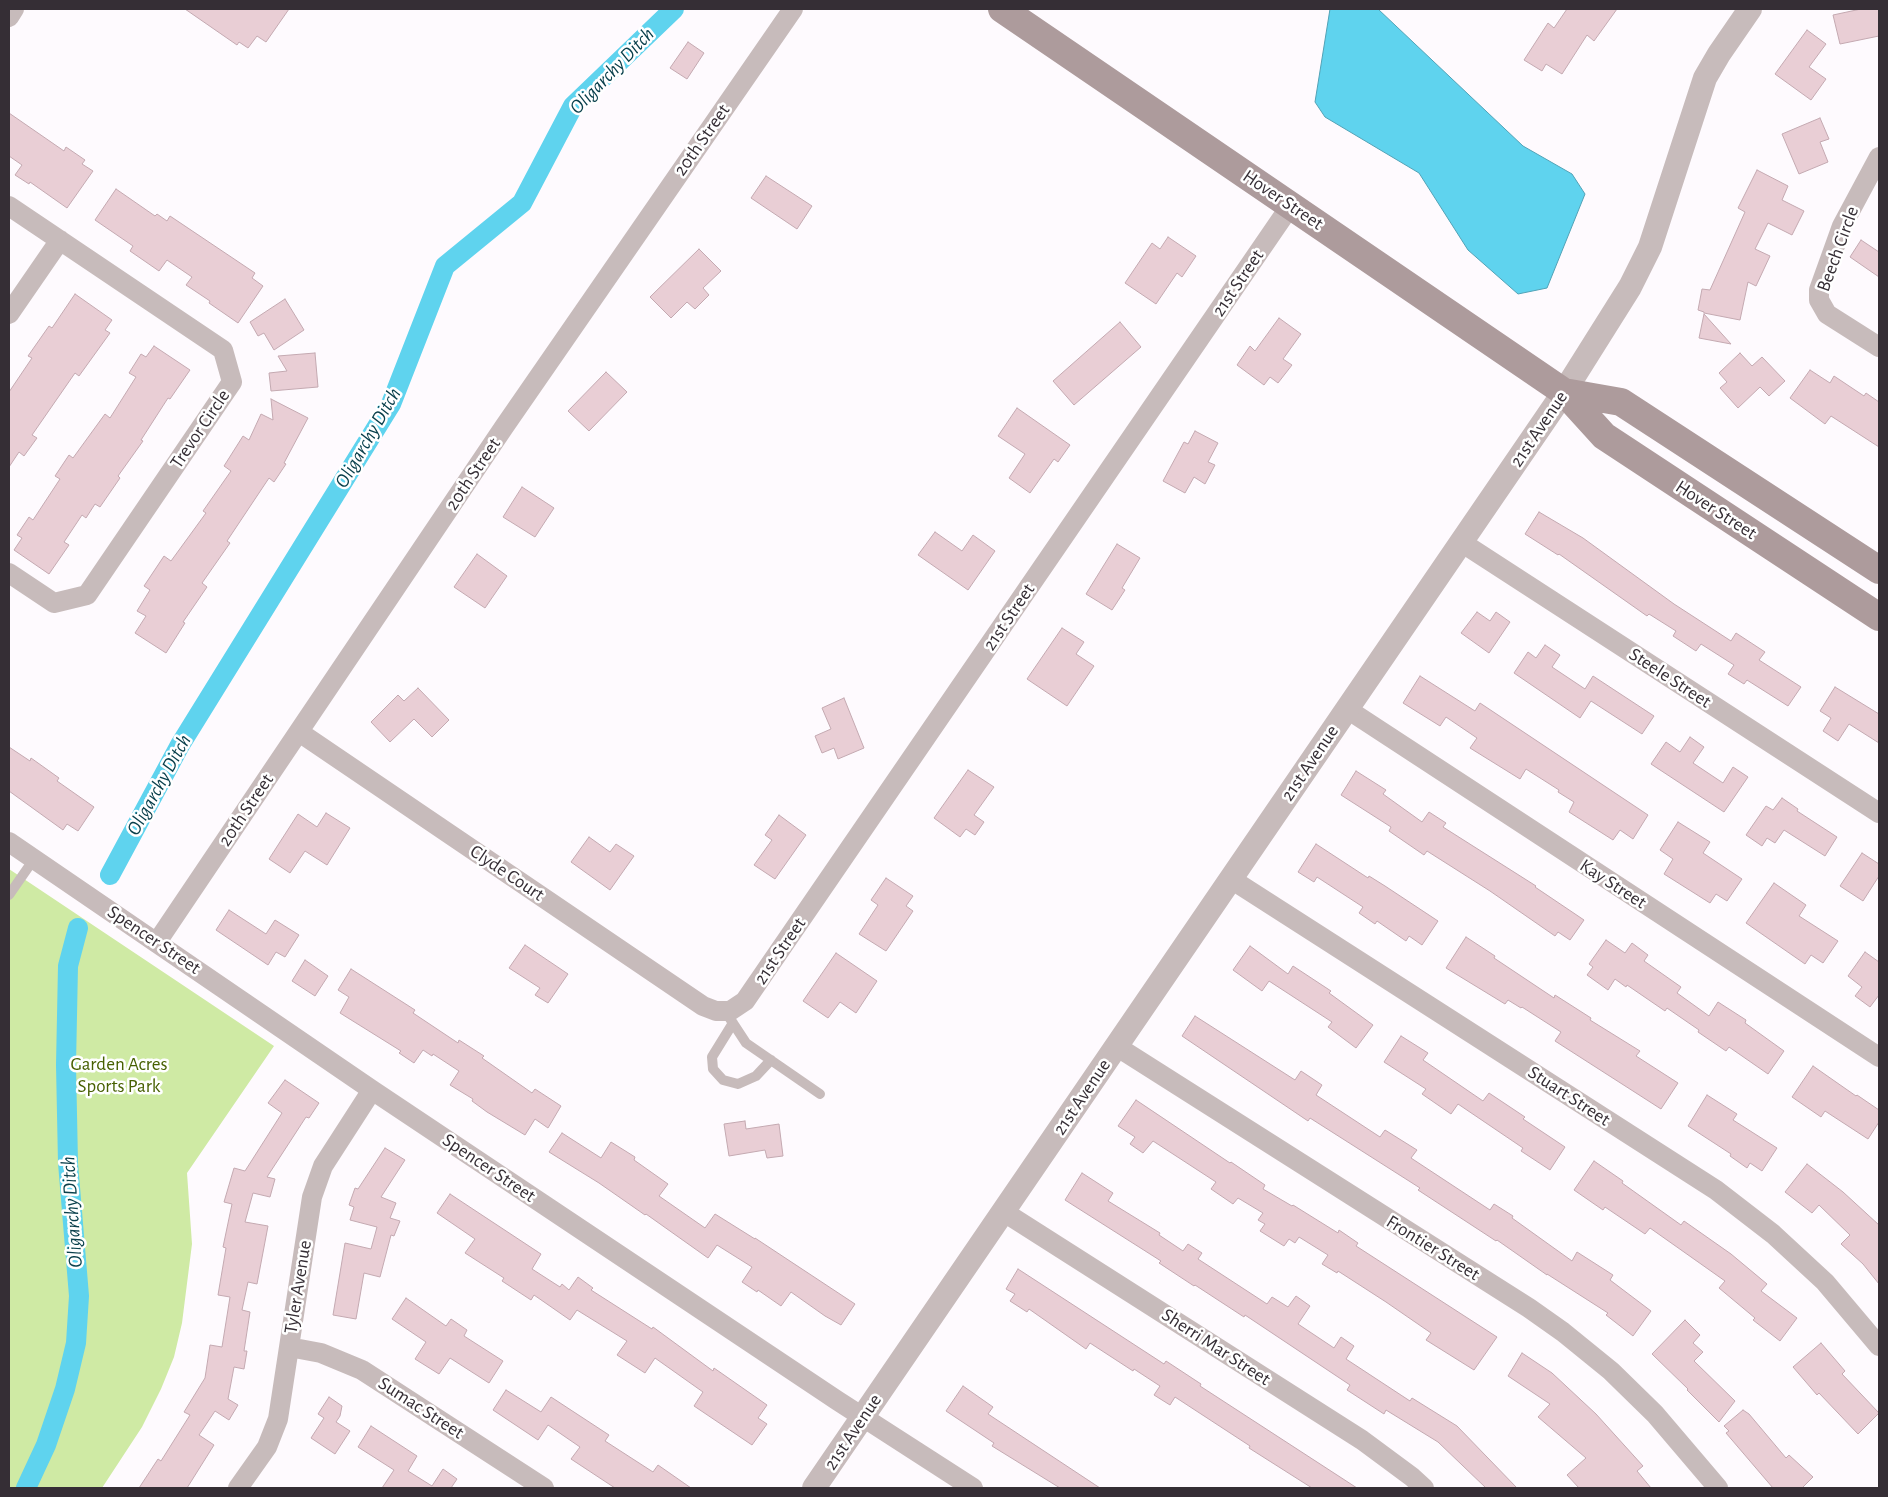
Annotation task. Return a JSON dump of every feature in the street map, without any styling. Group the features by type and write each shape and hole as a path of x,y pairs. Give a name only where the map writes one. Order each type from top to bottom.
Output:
{"main road":[{"name":"Hover Street","path":"1002,9 1564,392 1604,436 1879,617"},
{"name":"Hover Street","path":"1564,392 1621,402 1879,570"}],"street":[{"path":"9,17 14,9"},
{"name":"20th Street","path":"157,942 504,427 793,9"},
{"name":"21st Avenue","path":"814,1488 1564,392 1630,287 1650,248 1705,78 1750,9"},
{"name":"Beech Circle","path":"1879,157 1842,226 1819,290 1819,300 1827,314 1879,347"},
{"name":"Trevor Circle","path":"9,206 223,350 232,382 87,595 54,603 9,573"},
{"name":"21st Street","path":"725,1015 745,1001 1291,206"},
{"path":"9,314 60,240"},
{"name":"Steele Street","path":"1461,542 1879,813"},
{"name":"Kay Street","path":"1347,709 1879,1057"},
{"name":"Clyde Court","path":"299,732 703,1006 725,1015"},
{"name":"Spencer Street","path":"9,842 372,1090 863,1417 973,1488"},
{"name":"Stuart Street","path":"1231,879 1716,1190 1772,1234 1825,1282 1879,1346"},
{"name":"Frontier Street","path":"1116,1046 1529,1308 1563,1332 1611,1371 1655,1414 1718,1488"},
{"name":"Tyler Avenue","path":"238,1488 267,1446 278,1419 312,1197 323,1166 372,1090"},
{"name":"Sherri Mar Street","path":"1004,1212 1362,1440 1424,1488"},
{"name":"Sumac Street","path":"289,1346 321,1353 362,1370 544,1488"}],"lane":[{"path":"9,896 34,859"},
{"path":"725,1015 746,1043 820,1094"},
{"path":"725,1015 712,1057 713,1069 723,1080 738,1084 756,1076 771,1060"}],"green space":[{"name":"Garden Acres Sports Park","path":"9,869 274,1046 187,1173 192,1244 182,1323 174,1357 142,1427 102,1488 9,1488"}],"water":[{"path":"1330,9 1378,9 1523,146 1572,174 1585,194 1547,288 1518,294 1468,250 1419,173 1325,117 1315,102"}],"building":[{"path":"185,9 289,9 266,42 257,36 248,48 239,42 237,45"},
{"path":"1567,9 1617,9 1594,41 1587,35 1562,74 1546,64 1542,71 1524,60 1548,23 1554,28"},
{"path":"1861,9 1879,9 1879,36 1840,44 1833,15"},
{"path":"1807,30 1826,44 1809,67 1826,79 1811,100 1775,74"},
{"path":"688,42 704,53 687,79 670,68"},
{"path":"9,113 64,151 66,147 85,160 82,164 93,171 67,208 30,182 29,184 15,175 22,165 9,156"},
{"path":"1820,118 1829,139 1820,142 1828,162 1799,174 1782,134"},
{"path":"1757,170 1788,186 1782,200 1804,211 1792,235 1768,223 1755,249 1770,256 1756,286 1748,282 1740,320 1704,313 1698,310 1702,289 1710,290 1745,212 1738,208"},
{"path":"766,176 812,206 797,229 751,198"},
{"path":"116,189 155,216 157,214 167,221 170,216 255,273 252,278 263,286 238,323 186,285 192,277 167,260 159,271 130,251 133,246 95,220"},
{"path":"1168,237 1196,256 1182,277 1177,273 1156,304 1125,283 1152,243 1160,249"},
{"path":"1861,240 1879,252 1879,277 1850,257"},
{"path":"699,249 721,271 703,288 709,295 695,309 687,302 671,318 650,297"},
{"path":"75,294 112,320 105,330 110,333 79,376 75,373 32,435 37,438 24,456 19,452 9,467 9,392 32,358 28,356 49,326 52,328"},
{"path":"285,299 304,330 274,350 264,333 258,336 250,322"},
{"path":"1704,314 1731,344 1699,338"},
{"path":"1279,318 1301,334 1283,359 1292,365 1278,383 1270,377 1264,385 1237,365 1250,346 1255,351"},
{"path":"1120,322 1141,347 1074,405 1053,381"},
{"path":"154,346 190,370 170,399 168,398 141,440 143,441 118,476 120,478 100,507 95,504 86,518 82,515 64,542 69,545 49,574 14,550 22,538 17,535 29,517 33,520 60,479 55,476 69,455 73,458 105,414 110,418 136,377 129,373 141,354 146,357"},
{"path":"315,353 318,387 271,391 269,373 287,371 278,356"},
{"path":"1740,353 1752,366 1762,357 1785,381 1769,396 1760,387 1738,408 1720,388 1727,382 1719,373"},
{"path":"1810,370 1830,383 1834,376 1864,396 1866,393 1879,402 1879,447 1831,416 1825,424 1790,398"},
{"path":"606,372 627,392 589,431 568,411"},
{"path":"271,399 308,418 284,463 286,464 274,482 269,478 227,541 230,543 202,583 207,587 183,622 185,623 166,653 135,633 146,616 137,611 150,590 144,586 164,556 171,561 206,513 203,511 231,471 224,466 243,436 249,440 261,414 273,420"},
{"path":"1017,408 1070,445 1058,462 1054,459 1030,493 1009,478 1025,454 998,436"},
{"path":"1195,431 1218,443 1208,462 1215,465 1205,484 1194,477 1185,493 1163,481 1184,442 1188,444"},
{"path":"522,487 554,508 535,537 503,517"},
{"path":"1539,512 1583,538 1674,604 1731,641 1736,633 1765,652 1759,660 1801,687 1788,706 1747,680 1744,684 1728,674 1734,665 1701,644 1696,651 1673,636 1676,631 1649,614 1647,616 1559,554 1525,534"},
{"path":"935,532 962,551 973,535 995,551 968,590 918,555"},
{"path":"1117,544 1140,558 1122,588 1125,590 1112,610 1086,594"},
{"path":"477,554 507,576 485,608 454,587"},
{"path":"1477,612 1490,621 1496,612 1510,622 1489,653 1461,633"},
{"path":"1062,628 1084,642 1076,654 1094,666 1067,706 1027,679"},
{"path":"1545,645 1560,655 1552,667 1585,689 1593,676 1654,716 1642,734 1591,701 1580,718 1514,673 1528,652 1536,658"},
{"path":"1420,676 1475,711 1480,703 1648,815 1633,839 1620,830 1613,840 1569,812 1574,802 1558,792 1559,790 1526,769 1520,779 1470,748 1477,738 1446,717 1440,726 1403,703"},
{"path":"1835,687 1879,714 1879,743 1849,724 1838,741 1823,731 1831,718 1820,711"},
{"path":"418,688 449,720 432,737 414,719 390,742 371,722 398,695 404,701"},
{"path":"844,698 864,748 838,759 834,748 822,753 815,736 831,729 822,708"},
{"path":"1690,737 1704,747 1693,763 1723,783 1733,767 1748,777 1724,812 1651,764 1666,742 1680,752"},
{"path":"9,747 30,761 31,758 59,778 57,781 94,807 78,831 67,824 63,830 9,791"},
{"path":"968,770 994,787 974,815 984,822 975,835 966,829 960,837 934,818"},
{"path":"1356,771 1386,790 1383,794 1422,822 1429,812 1446,823 1443,827 1536,886 1584,920 1570,940 1558,932 1555,936 1490,891 1427,851 1424,855 1389,831 1391,827 1341,795"},
{"path":"1782,798 1798,809 1797,811 1837,837 1825,856 1784,830 1775,843 1767,838 1762,846 1746,835 1766,806 1773,810"},
{"path":"326,813 350,828 327,865 305,851 290,873 269,859 298,814 317,827"},
{"path":"779,815 806,835 775,879 754,865 772,840 765,835"},
{"path":"1678,822 1710,842 1703,853 1742,879 1727,901 1716,894 1710,903 1664,874 1673,859 1660,850"},
{"path":"589,837 610,852 616,844 634,856 610,890 571,862"},
{"path":"1316,844 1438,921 1422,945 1409,936 1406,941 1377,921 1375,924 1359,913 1363,907 1317,877 1314,882 1298,872"},
{"path":"1862,853 1879,864 1879,876 1863,901 1840,886"},
{"path":"886,878 913,896 906,906 913,911 886,951 859,934 878,905 871,900"},
{"path":"1774,883 1806,905 1799,916 1838,941 1823,963 1811,955 1805,964 1746,923"},
{"path":"229,910 266,934 275,920 299,935 285,957 276,952 268,965 216,930"},
{"path":"1466,937 1554,998 1555,995 1591,1018 1590,1020 1640,1051 1636,1056 1678,1083 1661,1109 1555,1041 1561,1032 1522,1007 1508,1000 1505,1004 1446,968"},
{"path":"1606,940 1625,953 1632,943 1648,955 1644,961 1681,987 1677,993 1709,1016 1718,1002 1746,1020 1745,1023 1784,1051 1768,1074 1729,1047 1726,1051 1667,1008 1665,1011 1627,985 1626,987 1615,979 1608,990 1587,975 1593,967 1589,964"},
{"path":"525,945 568,974 548,1003 535,995 540,988 509,968"},
{"path":"1250,946 1288,974 1293,966 1331,991 1329,993 1373,1025 1356,1048 1328,1027 1332,1022 1269,981 1262,991 1233,970"},
{"path":"1865,952 1879,962 1879,995 1870,1007 1855,996 1862,987 1848,976"},
{"path":"836,953 877,981 856,1013 840,1002 828,1018 803,1001"},
{"path":"305,960 328,976 315,996 292,981"},
{"path":"351,969 415,1010 413,1013 458,1043 459,1040 484,1056 482,1058 532,1093 535,1089 561,1106 548,1128 535,1119 525,1135 487,1112 472,1101 473,1099 450,1085 459,1071 433,1054 432,1056 423,1050 414,1063 399,1053 401,1051 340,1013 349,997 338,990"},
{"path":"1195,1016 1295,1080 1301,1071 1322,1085 1316,1095 1380,1137 1385,1130 1417,1150 1411,1158 1490,1210 1494,1204 1513,1216 1512,1218 1572,1261 1577,1252 1613,1275 1610,1280 1651,1311 1633,1336 1606,1315 1608,1313 1418,1190 1420,1188 1310,1118 1308,1121 1182,1036"},
{"path":"1401,1036 1428,1053 1423,1060 1483,1101 1489,1093 1525,1117 1523,1119 1565,1147 1550,1170 1521,1151 1523,1148 1458,1104 1451,1114 1422,1094 1426,1089 1384,1062"},
{"path":"1813,1066 1879,1110 1879,1122 1868,1139 1825,1111 1821,1117 1792,1097"},
{"path":"285,1080 319,1103 309,1118 306,1117 267,1177 275,1179 270,1197 253,1193 245,1222 268,1226 257,1284 248,1282 242,1310 250,1312 244,1351 247,1351 244,1369 234,1367 228,1399 238,1405 229,1420 215,1411 199,1435 214,1445 187,1488 139,1488 158,1459 161,1461 190,1415 184,1412 205,1378 210,1345 222,1347 230,1297 218,1295 226,1248 223,1247 232,1204 224,1202 234,1168 245,1171 282,1113 268,1103"},
{"path":"1707,1095 1737,1114 1733,1120 1777,1148 1762,1171 1750,1163 1747,1168 1730,1156 1731,1154 1688,1126"},
{"path":"1136,1100 1265,1185 1263,1189 1338,1233 1339,1230 1358,1243 1356,1246 1497,1337 1474,1370 1426,1340 1431,1333 1338,1271 1337,1273 1322,1264 1328,1255 1299,1237 1295,1243 1289,1239 1284,1246 1260,1231 1265,1224 1258,1220 1263,1213 1238,1198 1233,1204 1211,1189 1216,1182 1153,1141 1143,1153 1130,1144 1135,1137 1118,1126"},
{"path":"745,1121 746,1129 779,1124 783,1156 767,1158 765,1150 729,1156 724,1124"},
{"path":"562,1133 601,1158 611,1142 635,1157 634,1160 668,1184 659,1196 705,1228 715,1214 855,1304 841,1325 791,1292 781,1306 758,1290 757,1292 742,1282 752,1267 717,1245 708,1258 646,1214 549,1152"},
{"path":"385,1148 405,1160 381,1197 396,1203 390,1218 400,1221 394,1236 391,1235 380,1277 364,1273 356,1319 333,1315 345,1243 371,1249 377,1227 350,1220 354,1207 349,1205 355,1188 358,1189"},
{"path":"1594,1161 1681,1225 1684,1221 1731,1254 1767,1284 1761,1291 1797,1318 1780,1341 1753,1320 1755,1318 1719,1288 1725,1281 1650,1228 1645,1234 1605,1207 1603,1210 1574,1190"},
{"path":"1807,1164 1843,1192 1879,1225 1879,1284 1863,1264 1841,1244 1850,1235 1819,1205 1812,1213 1785,1192"},
{"path":"1082,1173 1113,1193 1108,1201 1160,1233 1159,1235 1183,1251 1188,1244 1202,1253 1198,1259 1267,1304 1272,1297 1288,1307 1296,1296 1310,1306 1298,1324 1334,1348 1341,1337 1354,1346 1346,1359 1410,1401 1412,1398 1457,1426 1517,1488 1486,1488 1438,1442 1386,1410 1384,1414 1347,1390 1350,1385 1245,1315 1244,1317 1194,1286 1159,1263 1161,1261 1065,1200"},
{"path":"450,1194 541,1254 532,1269 560,1287 562,1284 569,1290 578,1277 593,1288 591,1290 652,1329 653,1327 713,1371 714,1368 767,1405 758,1418 767,1424 752,1445 694,1406 703,1392 655,1358 645,1373 617,1355 627,1341 577,1310 570,1320 534,1295 531,1300 502,1281 504,1278 465,1253 475,1239 437,1213"},
{"path":"1018,1269 1164,1364 1166,1361 1201,1384 1200,1386 1357,1488 1312,1488 1249,1448 1250,1446 1175,1397 1170,1405 1154,1395 1160,1386 1134,1369 1133,1371 1090,1343 1086,1349 1029,1309 1027,1312 1010,1301 1015,1294 1006,1289"},
{"path":"406,1298 446,1326 451,1319 467,1330 464,1336 503,1361 489,1383 450,1358 439,1374 415,1359 426,1342 392,1319"},
{"path":"1685,1320 1700,1335 1693,1343 1703,1352 1694,1361 1735,1401 1719,1422 1652,1354"},
{"path":"1821,1343 1845,1371 1842,1374 1879,1413 1858,1434 1819,1393 1817,1395 1793,1367"},
{"path":"1522,1353 1552,1373 1596,1414 1643,1466 1637,1471 1651,1488 1579,1488 1567,1475 1586,1458 1538,1417 1550,1404 1508,1376"},
{"path":"963,1386 993,1407 988,1414 1100,1488 1060,1488 992,1446 994,1443 946,1411"},
{"path":"506,1390 541,1412 551,1397 609,1435 605,1441 653,1472 658,1465 691,1488 615,1488 571,1459 580,1447 548,1425 538,1440 493,1410"},
{"path":"329,1397 342,1406 340,1416 336,1422 350,1431 335,1454 311,1438 324,1418 318,1414"},
{"path":"1743,1410 1749,1414 1786,1458 1789,1455 1813,1477 1802,1488 1773,1488 1726,1433 1729,1431 1724,1426"},
{"path":"371,1426 417,1456 408,1471 432,1486 443,1469 457,1479 451,1488 382,1488 394,1470 358,1447"}],"waterway":[{"name":"Oligarchy Ditch","path":"110,875 180,745 391,404 445,266 522,203 573,106 674,9"},
{"name":"Oligarchy Ditch","path":"26,1488 46,1445 65,1389 76,1343 79,1296 68,1163 66,1065 68,966 78,928"}]}
